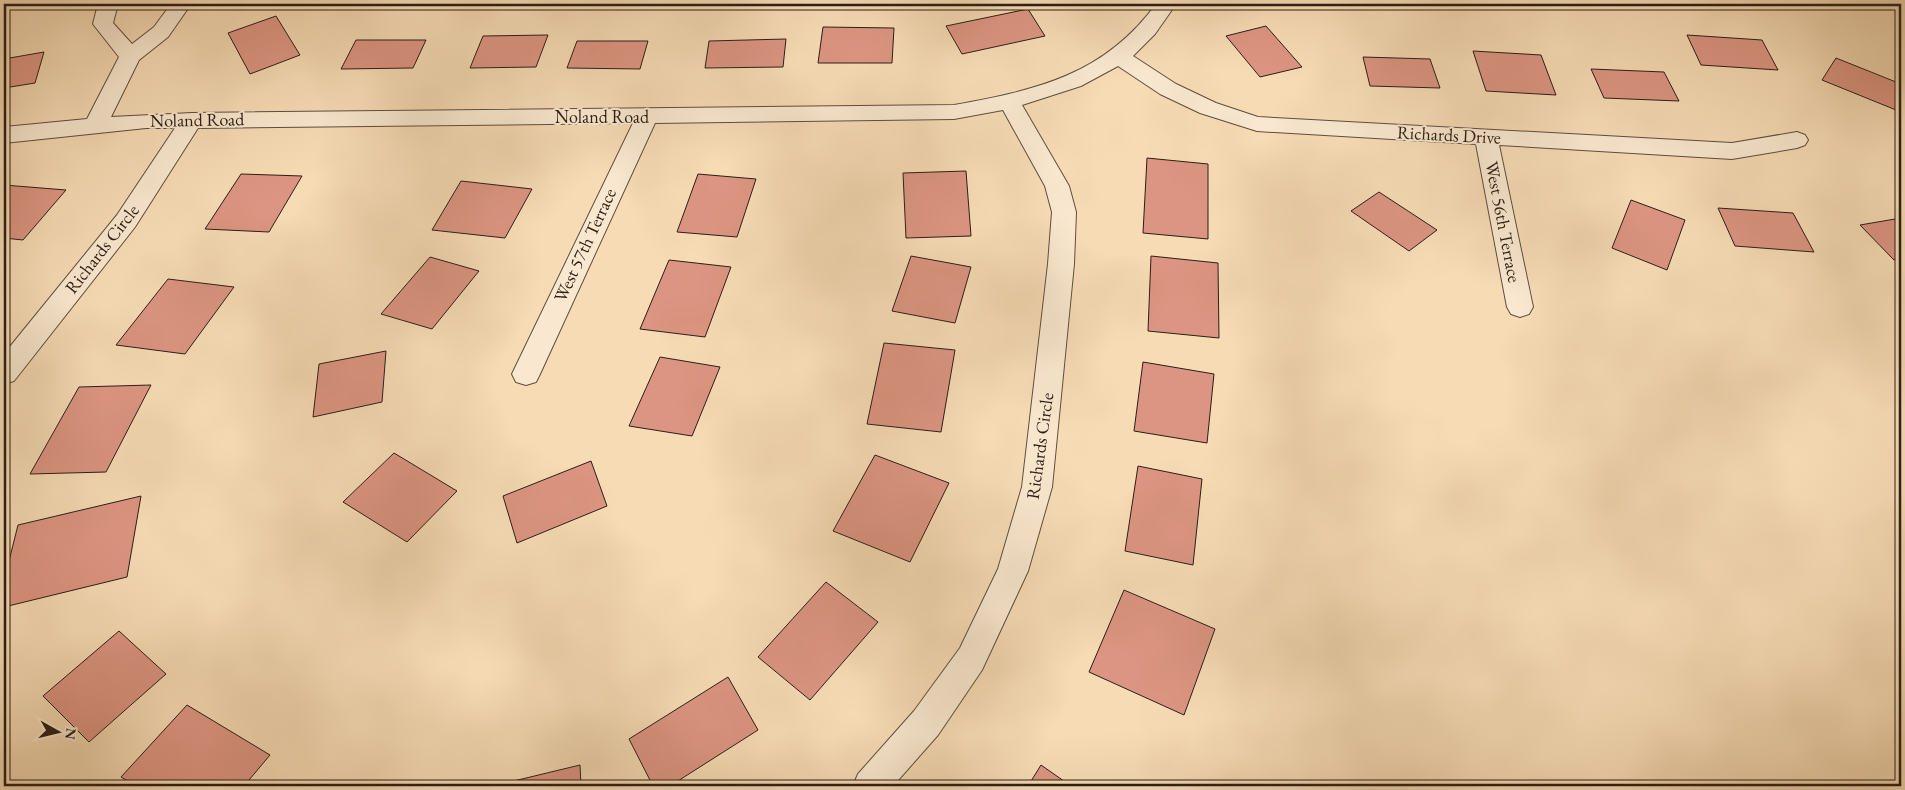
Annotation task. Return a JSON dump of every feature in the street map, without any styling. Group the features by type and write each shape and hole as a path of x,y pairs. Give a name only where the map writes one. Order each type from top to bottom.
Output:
{"street":[{"path":"108,4 104,24 130,56"},
{"path":"96,124 130,56 161,32 181,4"},
{"name":"Noland Road","path":"4,135 146,120 954,112 1010,103 1061,87 1093,72 1136,42 1166,4"},
{"name":"Richards Drive","path":"1117,55 1168,89 1208,108 1257,124 1732,151 1797,140"},
{"name":"Richards Circle","path":"870,786 926,724 971,659 1012,572 1037,487 1061,264 1064,212 1057,186 1010,103"},
{"name":"West 57th Terrace","path":"526,374 647,116"},
{"name":"Richards Circle","path":"4,373 126,222 192,120"},
{"name":"West 56th Terrace","path":"1486,137 1520,307"}],"building":[{"path":"1028,9 1045,36 962,54 946,26"},
{"path":"276,16 300,55 250,74 228,33"},
{"path":"1266,26 1302,67 1260,77 1226,36"},
{"path":"823,27 894,28 892,63 818,63"},
{"path":"548,35 536,67 470,68 483,36"},
{"path":"1687,35 1762,40 1778,70 1701,65"},
{"path":"786,39 783,67 705,68 709,41"},
{"path":"356,40 426,40 413,68 341,69"},
{"path":"577,41 648,41 640,69 567,68"},
{"path":"1473,51 1541,55 1556,95 1486,91"},
{"path":"44,52 35,83 4,88 4,59"},
{"path":"1363,57 1430,59 1440,88 1370,86"},
{"path":"1836,58 1901,84 1901,112 1822,80"},
{"path":"1591,69 1664,72 1679,101 1604,98"},
{"path":"1147,158 1208,164 1208,239 1143,233"},
{"path":"966,171 971,236 906,238 903,173"},
{"path":"241,174 302,176 269,232 205,229"},
{"path":"698,174 756,179 737,237 677,232"},
{"path":"461,181 532,189 505,238 432,230"},
{"path":"4,185 66,190 23,240 4,238"},
{"path":"1379,192 1437,230 1409,251 1351,211"},
{"path":"1631,200 1685,220 1667,270 1612,248"},
{"path":"1718,208 1793,213 1814,252 1735,246"},
{"path":"1901,218 1901,259 1894,260 1860,225"},
{"path":"911,256 971,267 955,323 892,311"},
{"path":"1151,256 1218,263 1219,338 1148,331"},
{"path":"430,257 479,271 432,329 381,314"},
{"path":"669,260 731,267 705,337 640,329"},
{"path":"168,279 234,287 185,354 116,345"},
{"path":"884,343 955,350 941,432 867,424"},
{"path":"386,351 382,402 313,417 319,364"},
{"path":"660,357 720,367 692,436 629,426"},
{"path":"1143,362 1214,374 1207,443 1134,431"},
{"path":"151,385 106,472 30,474 79,387"},
{"path":"394,453 457,491 407,542 343,502"},
{"path":"875,455 949,483 910,562 833,531"},
{"path":"591,461 607,506 517,543 503,496"},
{"path":"1138,466 1202,479 1193,565 1125,551"},
{"path":"141,496 127,577 4,607 4,581 18,525"},
{"path":"826,582 878,622 810,700 758,657"},
{"path":"1124,590 1215,629 1184,715 1089,672"},
{"path":"119,631 166,674 89,742 43,696"},
{"path":"728,677 758,730 670,786 653,786 629,739"},
{"path":"187,705 270,755 244,786 136,786 121,777"},
{"path":"580,765 581,786 493,786"},
{"path":"1041,765 1071,786 1028,786"}]}
